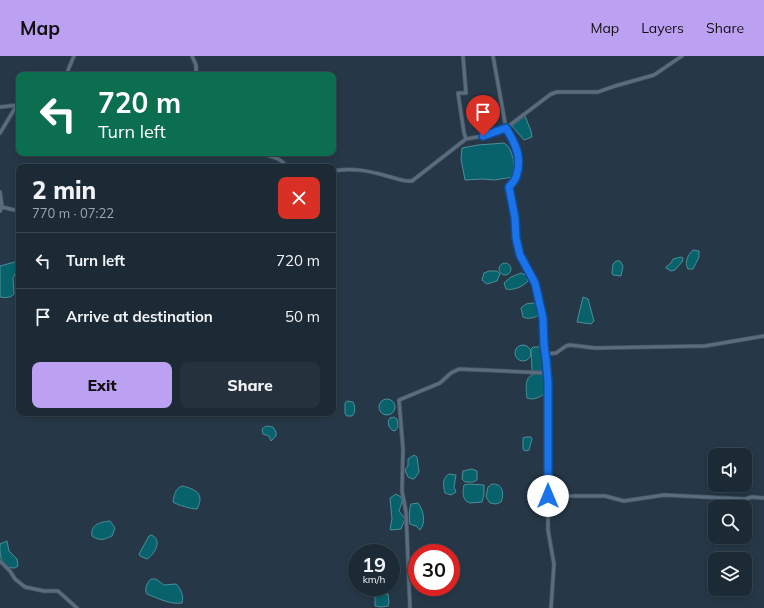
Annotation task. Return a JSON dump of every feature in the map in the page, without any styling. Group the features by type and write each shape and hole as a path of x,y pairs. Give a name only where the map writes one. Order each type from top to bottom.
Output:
{"street":[{"path":"67,72 74,56"},
{"path":"192,56 196,65 196,72"},
{"path":"464,56 466,93 458,93 466,139"},
{"path":"492,56 506,128 517,148 518,168 516,177 509,187 515,218 516,238 520,255 535,283 541,306 544,328 547,373 548,530 554,564 551,608"},
{"path":"336,171 348,169 371,171 412,181 466,139 483,136 506,128 551,94 557,92 598,92 654,75 682,56"},
{"path":"0,107 16,105"},
{"path":"0,133 16,108"},
{"path":"270,156 278,158 285,164"},
{"path":"0,192 2,207 0,211"},
{"path":"2,207 16,210"},
{"path":"545,354 556,353 570,345 610,348 705,346 764,336"},
{"path":"410,608 406,519 402,491 403,449 399,400 440,383 451,373 459,369 547,373"},
{"path":"548,496 605,496 624,501 664,495 745,499 752,497 764,498"},
{"path":"0,561 24,587 44,591 58,591 77,608"}],"shaded area":[{"path":"525,116 532,137 524,140 512,126"},
{"path":"504,143 512,153 514,169 513,177 494,180 465,180 461,159 462,148"},
{"path":"693,250 699,251 699,257 693,269 688,269 686,264 687,259"},
{"path":"683,258 682,262 675,270 671,271 666,268 673,259"},
{"path":"616,261 620,261 623,266 621,276 613,275 612,273 613,264"},
{"path":"16,263 16,272 13,278 14,294 4,298 0,297 0,266"},
{"path":"503,263 507,263 511,269 507,275 503,275 499,271 499,267"},
{"path":"489,271 497,271 500,274 497,281 487,284 482,280 484,273"},
{"path":"521,273 528,276 528,281 518,288 506,289 504,283 511,277"},
{"path":"583,297 588,299 594,321 591,324 577,322"},
{"path":"533,303 539,306 541,315 530,318 523,317 521,308 526,304"},
{"path":"523,345 530,350 531,353 526,360 523,361 516,356 515,353 520,346"},
{"path":"533,347 542,347 546,369 545,372 532,370 531,349"},
{"path":"531,375 546,375 547,393 535,399 530,399 527,398 526,383"},
{"path":"387,399 393,401 395,407 393,413 387,415 381,413 379,407 381,401"},
{"path":"347,401 353,402 355,407 355,411 352,416 347,416 345,414 345,403"},
{"path":"394,417 397,419 398,427 395,431 392,430 388,422 390,418"},
{"path":"266,426 273,427 276,432 276,436 271,441 269,436 263,434 262,429"},
{"path":"531,437 532,439 529,450 525,451 523,449 523,438"},
{"path":"414,455 417,457 419,472 413,479 408,477 405,470 408,466 408,459"},
{"path":"472,469 477,471 477,480 473,482 465,482 462,479 463,471"},
{"path":"449,474 456,475 454,487 456,492 451,495 445,493 444,485 444,480"},
{"path":"492,484 498,485 503,492 501,502 496,504 490,503 486,497 488,487"},
{"path":"464,485 484,485 482,502 470,503 466,501 463,495 463,489"},
{"path":"182,486 198,493 200,500 197,509 185,507 173,502 176,491"},
{"path":"396,494 401,497 402,502 399,511 405,519 401,529 391,530 392,519 390,498"},
{"path":"418,503 424,517 420,530 416,526 410,524 409,519 411,504"},
{"path":"110,521 115,528 112,536 97,539 92,536 94,526"},
{"path":"151,535 155,537 157,543 153,554 147,559 139,554"},
{"path":"7,541 9,551 17,559 18,566 15,568 6,566 1,557 0,544"},
{"path":"151,579 156,579 164,585 176,584 182,593 182,603 169,602 147,594 146,586"},
{"path":"388,596 388,606 375,606 375,597"}],"route":[{"path":"483,136 506,128 517,148 518,168 516,177 509,187 515,218 516,238 520,255 535,283 543,318 548,382 548,496"}]}
